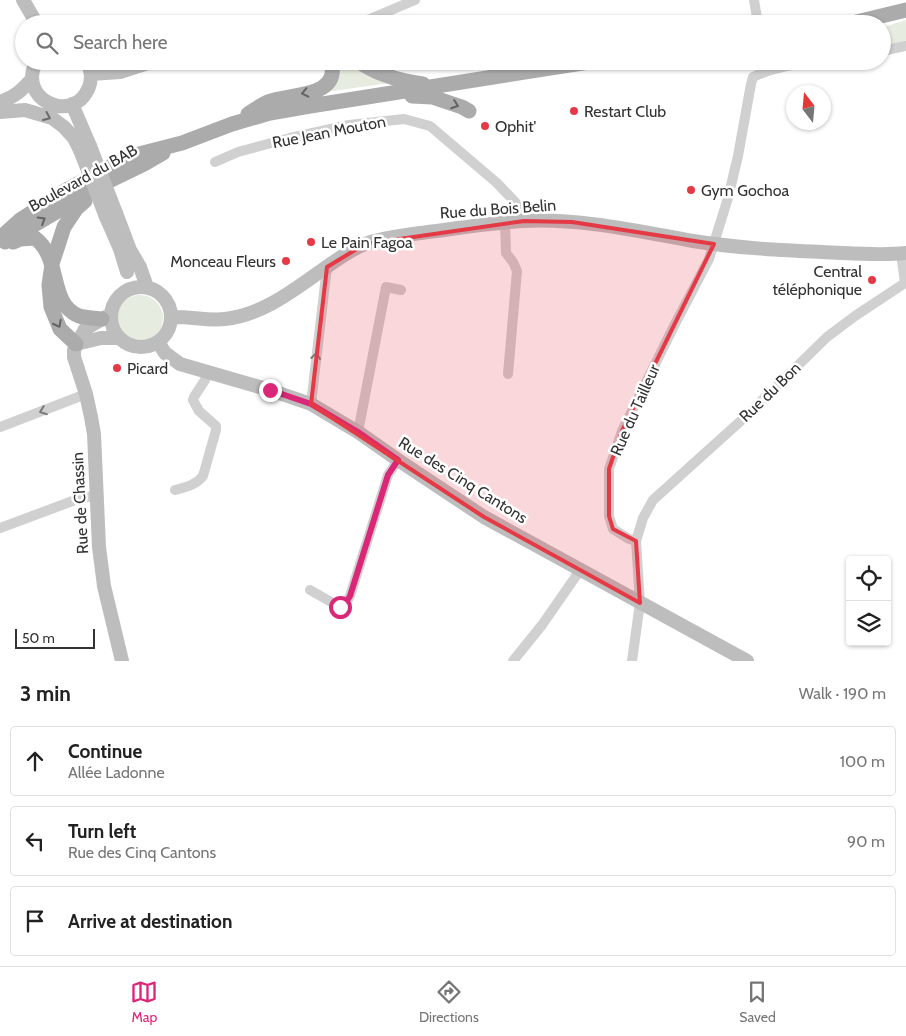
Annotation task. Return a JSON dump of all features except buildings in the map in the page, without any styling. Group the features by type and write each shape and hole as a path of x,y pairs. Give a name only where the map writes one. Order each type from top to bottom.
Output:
{"main road":[{"path":"885,15 906,10"},
{"path":"232,124 268,102 320,90 330,82 332,70"},
{"path":"373,70 413,82 437,86"},
{"name":"Boulevard du BAB","path":"0,238 20,220 66,190 122,160 182,142 232,124 270,113 538,70"},
{"path":"373,96 432,97 470,111"},
{"name":"Boulevard du BAB","path":"0,245 109,181 182,142"},
{"path":"76,344 60,329 51,307 49,285 52,264 64,227 76,209 109,181"},
{"path":"0,245 20,239 35,238 42,243 52,264 56,284 63,302 70,311 81,317 106,316"}],"street":[{"path":"23,0 31,15"},
{"path":"379,15 415,0"},
{"path":"754,3 758,15"},
{"path":"891,49 906,46"},
{"path":"32,70 32,79 38,95 49,104 61,106 80,100 87,92 90,84 89,70"},
{"path":"104,70 120,72 126,70"},
{"path":"714,244 738,156 753,77 772,70"},
{"path":"0,102 19,92 32,79"},
{"path":"0,111 9,105 44,101"},
{"path":"72,104 85,148 111,215 127,272"},
{"path":"0,111 25,110 52,118 85,148"},
{"name":"Rue Jean Mouton","path":"215,162 238,152 290,138 349,125 404,119 430,126 497,183 515,202 521,211 524,221"},
{"path":"111,215 140,267 147,287"},
{"name":"Rue du Bois Belin","path":"172,318 225,319 245,314 284,296 350,251 365,244 388,238 450,229 524,221 572,222 615,227 714,244 767,249 904,253"},
{"path":"505,223 506,253 517,271 508,374"},
{"name":"Rue du Tailleur","path":"636,541 613,529 609,516 609,469 622,431 709,259 714,244"},
{"path":"123,292 130,250"},
{"name":"Rue du Bon","path":"636,541 643,518 653,500 744,418 827,337 905,283 904,253"},
{"path":"311,404 327,267"},
{"path":"76,344 85,329 106,316 114,302 123,292 130,288 147,287 162,295 167,301 172,318 170,327 158,342 151,346 142,347 126,343 119,338 106,316"},
{"path":"358,432 386,287 401,290"},
{"path":"76,344 101,338 119,338"},
{"name":"Rue des Cinq Cantons","path":"158,342 165,353 180,364 311,404 358,432 484,517 747,661"},
{"name":"Rue de Chassin","path":"76,344 74,358 86,394 94,434 104,586 122,661"},
{"path":"175,490 191,486 203,476 216,430 216,426 199,411 193,400 205,380 207,372"},
{"path":"0,427 86,394"},
{"path":"310,590 340,607 345,604 350,596 388,475 398,460"},
{"path":"0,528 97,495"},
{"path":"632,661 640,603 636,541"},
{"path":"513,661 542,625 579,569"}],"highlighted area":[{"path":"524,221 572,222 714,244 622,431 609,469 609,516 613,529 636,541 640,603 484,517 311,404 327,267 365,244"}],"shaded area":[{"path":"906,20 906,41 891,47 891,25"},
{"path":"334,70 368,70 389,83 333,91 329,90"},
{"path":"145,295 149,296 159,305 162,309 162,327 153,337 145,341 135,341 127,337 118,327 117,313 121,305 131,296"}],"place":[{"name":"Restart Club","path":"574,111"},
{"name":"Ophit'","path":"485,126"},
{"name":"Gym Gochoa","path":"691,190"},
{"name":"Le Pain Fagoa","path":"311,242"},
{"name":"Monceau Fleurs","path":"286,261"},
{"name":"Central téléphonique","path":"872,280"},
{"name":"Picard","path":"117,368"}],"route":[{"path":"270,390 311,404 358,432 398,460 388,475 350,596 345,604 340,607"}]}
